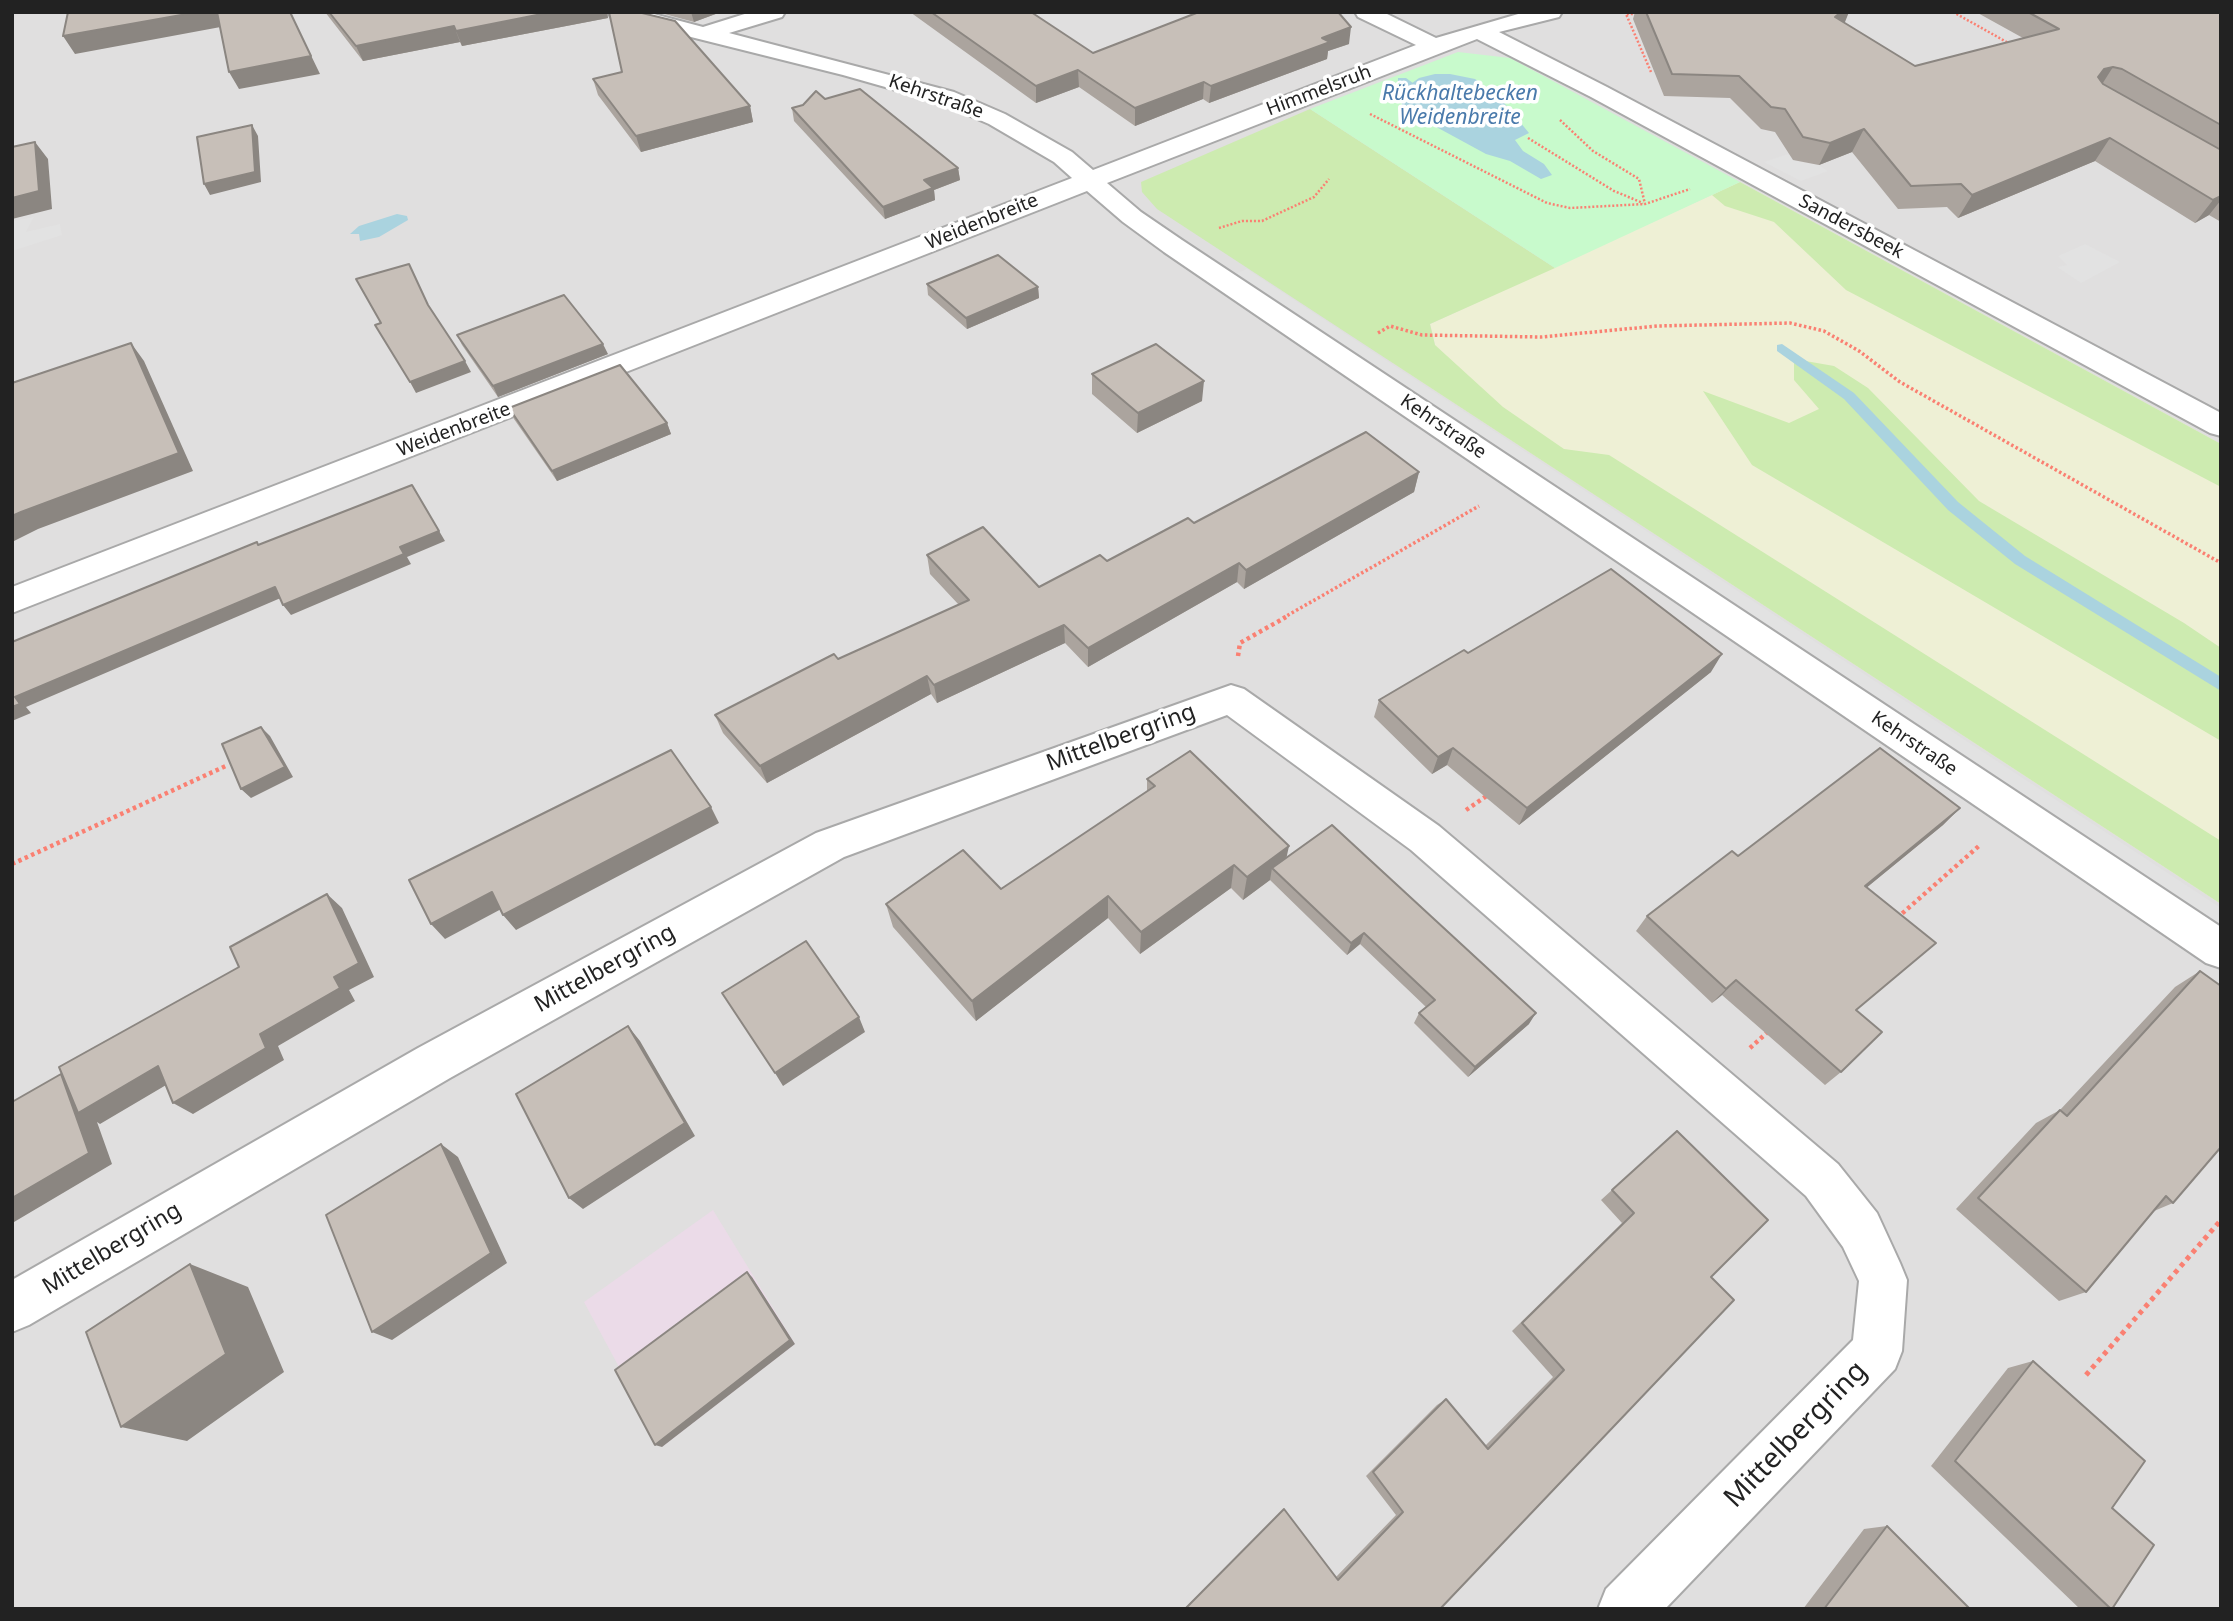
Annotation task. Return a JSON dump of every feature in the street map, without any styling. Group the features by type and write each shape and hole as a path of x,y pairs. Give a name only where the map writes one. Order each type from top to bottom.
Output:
{"street":[{"name":"Kehrstraße","path":"619,12 851,70 957,101 997,119 1063,156 1132,217 1173,246 2221,950"},
{"path":"705,33 774,12"},
{"path":"1366,12 1434,46"},
{"name":"Himmelsruh","path":"1090,179 1434,46 1551,12"},
{"name":"Sandersbeek","path":"1479,31 1739,167 2221,426"},
{"name":"Weidenbreite","path":"12,601 659,351 1090,179"},
{"name":"Mittelbergring","path":"12,1308 422,1070 830,845 1231,699 1425,838 1822,1180 1860,1230 1883,1280 1877,1351 1626,1609"}],"path":[{"path":"1636,12 1638,14 1626,14 1652,75"},
{"path":"1953,12 2012,46"},
{"path":"2008,43 2015,40"},
{"path":"1528,138 1614,191 1645,204"},
{"path":"1425,142 1547,203 1570,208 1645,204 1670,197 1739,167"},
{"path":"1173,246 1242,221 1262,220 1314,197 1329,179"},
{"path":"1338,356 1390,326 1422,335 1541,337 1657,326 1790,323 1824,331 1900,382 2221,563"},
{"path":"1231,699 1240,643 1523,481"},
{"path":"12,864 228,765"},
{"path":"1425,838 1493,791"},
{"path":"1887,926 2015,812"},
{"path":"1711,1083 1775,1026"},
{"path":"2086,1375 2221,1220"}],"shaded area":[{"path":"12,12 2221,12 2221,1609 12,1609"},
{"path":"1788,154 1797,161 1819,165 1828,171 1801,181 1764,162"},
{"path":"34,217 26,232 60,224 62,235 12,251 12,221"},
{"path":"2085,244 2120,262 2081,283 2057,267 2067,265 2058,256"},
{"path":"1247,269 2221,908 2221,928 1235,274"},
{"path":"713,1210 795,1344 662,1447 584,1302"}],"green space":[{"path":"1458,52 1510,58 1740,182 1555,268 1310,109"},
{"path":"1310,109 1555,268 1430,324 1435,345 1503,407 1564,449 1609,455 2221,841 2221,904 1157,209 1142,192 1141,182"},
{"path":"1740,182 2221,444 2221,904 1393,363 1435,345 1430,324"},
{"path":"1740,182 2221,444 2221,487 1846,290 1774,222 1725,206 1712,195"},
{"path":"1794,359 1834,366 1868,388 1979,501 2184,623 2221,648 2221,741 1752,465 1703,391 1789,423 1819,409 1794,380"}],"water":[{"name":"Rückhaltebecken Weidenbreite","path":"1435,74 1475,79 1500,98 1529,133 1515,140 1523,151 1544,164 1552,175 1541,179 1510,161 1486,154 1402,105 1400,92 1419,78"},
{"path":"397,214 407,216 408,220 379,237 360,241 359,234 350,234 359,226"}],"building":[{"path":"68,12 198,12 63,36"},
{"path":"217,12 290,12 311,56 229,72"},
{"path":"329,12 552,12 456,31 454,26 356,46"},
{"path":"609,12 638,12 675,21 750,106 636,136 593,79 622,72"},
{"path":"931,12 1031,12 1093,53 1199,12 1338,12 1351,27 1322,38 1330,42 1211,86 1204,82 1135,108 1078,70 1036,86"},
{"path":"1646,12 1841,12 1835,17 1915,66 2059,29 2028,12 2221,12 2221,125 2122,69 2104,69 2098,77 2103,84 2221,150 2221,196 2213,200 2110,138 1972,195 1961,184 1911,186 1864,129 1830,143 1803,137 1785,109 1771,107 1739,76 1672,74"},
{"path":"860,89 958,168 924,180 933,188 883,207 792,108 803,105 816,91 825,99"},
{"path":"252,125 255,172 204,184 197,137"},
{"path":"35,142 39,191 12,198 12,147"},
{"path":"998,255 1038,287 966,318 927,284"},
{"path":"409,264 428,305 465,361 410,382 375,325 381,323 356,279"},
{"path":"564,295 603,344 493,386 457,335"},
{"path":"131,343 179,453 12,516 12,383"},
{"path":"1156,344 1204,381 1138,413 1092,374"},
{"path":"620,365 667,423 552,471 509,408"},
{"path":"1366,432 1419,472 1246,570 1239,563 1088,648 1064,625 934,685 927,676 760,766 715,715 834,654 838,659 969,600 927,555 983,527 1039,587 1100,555 1107,561 1188,518 1194,523"},
{"path":"412,485 439,531 400,547 404,554 283,605 275,587 15,697 20,704 12,707 12,642 257,542 258,545"},
{"path":"1611,569 1722,654 1527,808 1453,748 1438,757 1379,700 1464,650 1468,653"},
{"path":"261,727 285,767 241,789 222,744"},
{"path":"1880,748 1960,808 1865,886 1936,943 1856,1010 1882,1032 1841,1072 1736,980 1726,989 1647,916 1732,851 1738,856"},
{"path":"671,750 711,807 503,915 492,892 431,924 409,880"},
{"path":"1190,751 1289,846 1247,877 1234,865 1141,932 1108,896 972,1001 886,904 963,850 1001,889 1155,786 1147,779"},
{"path":"1332,825 1536,1013 1475,1067 1419,1013 1435,1000 1364,933 1351,943 1272,868"},
{"path":"327,894 359,963 334,977 340,988 260,1034 266,1048 173,1103 158,1066 78,1113 59,1067 239,967 230,947"},
{"path":"806,941 859,1017 775,1073 722,993"},
{"path":"2200,971 2221,986 2221,1147 2173,1203 2166,1196 2086,1292 1978,1198 2060,1110 2067,1116"},
{"path":"628,1026 685,1123 569,1198 516,1094"},
{"path":"61,1074 89,1153 12,1198 12,1102"},
{"path":"1677,1131 1768,1220 1711,1277 1734,1300 1440,1609 1185,1609 1284,1509 1338,1580 1403,1512 1373,1472 1446,1399 1488,1449 1564,1370 1522,1323 1634,1213 1612,1190"},
{"path":"441,1144 491,1253 372,1332 326,1215"},
{"path":"190,1264 226,1354 121,1427 86,1332"},
{"path":"747,1272 790,1340 655,1445 615,1370"},
{"path":"2033,1361 2145,1461 2112,1508 2154,1545 2112,1609 1955,1461"},
{"path":"1887,1526 1970,1609 1824,1609"}],"waterway":[{"path":"1402,80 1427,97"},
{"path":"1782,348 1849,396 1953,506 2020,560 2221,685"}]}
